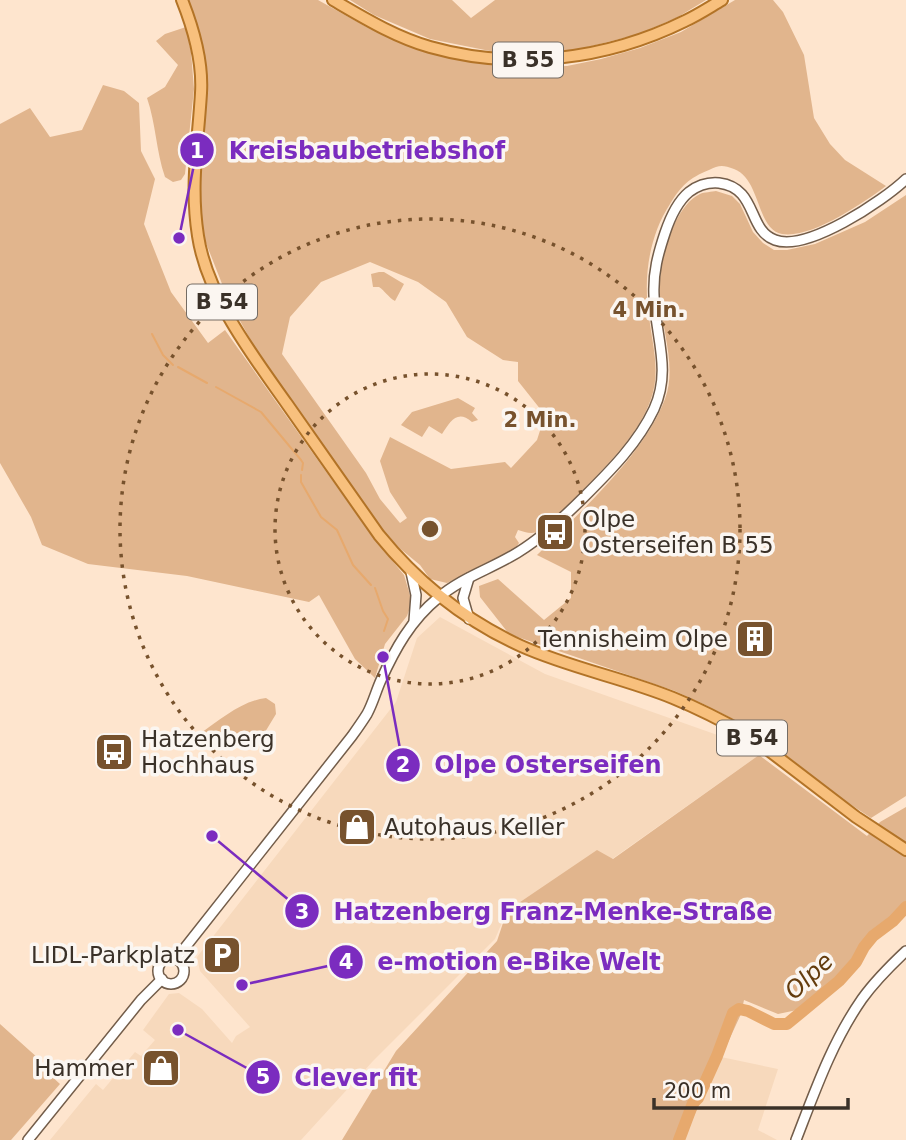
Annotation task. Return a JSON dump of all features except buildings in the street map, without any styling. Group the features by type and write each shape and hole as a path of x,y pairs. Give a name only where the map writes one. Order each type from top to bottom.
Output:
{"main road":[{"name":"B 54","path":"182,0 196,38 200,63 201,91 193,189 198,240 209,278 234,327 379,535 411,572 470,619 524,647 672,697 709,714 750,736 856,817 906,850"},
{"name":"B 55","path":"333,0 370,21 428,46 496,59 529,60 577,56 639,41 687,20 722,0"}],"street":[{"path":"176,959 352,736 368,712 396,649 414,621 439,596 519,552 552,526 622,457 637,438 662,389 663,363 654,296 656,261 668,223 684,196 699,186 709,184 732,187 740,191 747,200 764,233 776,241 792,242 841,224 878,201 906,179"},
{"path":"411,572 416,595 414,621"},
{"path":"469,578 463,598 470,619"},
{"path":"796,1140 828,1058 847,1023 863,997 906,951"},
{"path":"169,958 176,959 183,965 182,978 172,983 162,979 158,972 160,965 169,958"},
{"path":"28,1140 141,1000 162,979"}],"shaded area":[{"path":"187,0 318,0 370,29 428,52 492,65 528,67 567,66 601,59 681,32 735,0 773,0 783,12 804,55 814,118 830,144 845,160 886,186 851,210 822,225 794,234 782,234 767,223 749,183 743,174 734,169 716,167 686,183 663,216 649,258 647,302 655,378 651,399 637,427 607,465 547,525 534,533 518,530 515,537 519,543 515,549 447,583 430,579 420,565 386,537 255,348 228,299 204,238 198,179 205,92","holes":["370,262 418,282 446,302 467,337 503,360 518,362 518,381 545,415 537,440 511,468 505,462 451,469 390,437 380,461 390,492 407,518 400,523 380,499 366,473 282,354 290,317 321,282"]},
{"path":"350,0 452,0 471,18 495,0 706,0 678,17 639,34 572,51 533,54 495,52 430,39 374,15"},
{"path":"186,27 194,89 185,174 181,180 173,182 165,177 147,98 165,87 178,65 156,41 165,34"},
{"path":"103,85 124,91 139,103 141,151 155,179 144,224 171,292 208,343 225,330 372,536 404,575 412,602 407,616 385,644 375,678 355,659 319,595 309,602 187,576 88,564 42,545 31,517 0,463 0,124 30,108 50,137 82,130"},
{"path":"716,191 732,196 740,204 753,232 774,250 815,244 865,222 906,195 906,796 871,818 835,794 759,733 675,691 509,634 480,597 479,586 498,579 544,620 571,598 571,572 537,555 609,482 655,420 665,399 670,374 660,288 665,249 676,221 692,199 700,194"},
{"path":"384,272 404,284 395,301 379,287 373,287 371,274"},
{"path":"458,398 475,408 472,413 478,420 472,422 458,417 442,434 429,426 422,437 401,425 412,412"},
{"path":"440,617 545,674 740,743 759,755 612,859 507,911 495,939 373,1061 301,1140 50,1140 96,1084 103,1090 135,1052 141,1056 155,1040 143,1030 169,994 179,993 202,1009 232,1043 236,1036 250,1027 200,971 197,957 396,702 417,638"},
{"path":"266,698 275,704 276,714 259,742 239,735 213,745 201,733 240,707"},
{"path":"759,755 867,836 880,822 906,807 906,903 863,942 855,959 840,976 797,1010 778,1014 744,1000 741,1014 683,1140 342,1140 396,1051 497,941 507,911 597,850 613,859"},
{"path":"0,1024 39,1059 37,1063 60,1084 11,1140 0,1140"},
{"path":"721,1057 778,1069 758,1130 777,1140 683,1140"}],"waterway":[{"path":"152,334 163,355 173,365"},
{"path":"178,367 207,383"},
{"path":"216,387 261,412 301,460 302,470"},
{"path":"301,475 301,482 321,517 337,530 353,565 371,585"},
{"path":"375,588 388,619 384,631"},
{"name":"Olpe","path":"679,1140 693,1103 698,1098 717,1056 733,1013 739,1009 774,1024 787,1024 839,981 856,962 873,936 906,907"}],"place":[{"name":"Kreisbaubetriebshof","path":"179,238"},
{"name":"Olpe Osterseifen B 55","path":"555,532"},
{"name":"Tennisheim Olpe","path":"755,639"},
{"name":"Olpe Osterseifen","path":"383,657"},
{"name":"Hatzenberg Hochhaus","path":"114,752"},
{"name":"Autohaus Keller","path":"357,827"},
{"name":"Hatzenberg Franz-Menke-Straße","path":"212,836"},
{"name":"LIDL-Parkplatz","path":"222,955"},
{"name":"e-motion e-Bike Welt","path":"242,985"},
{"name":"Clever fit","path":"178,1030"},
{"name":"Hammer","path":"161,1068"}]}
